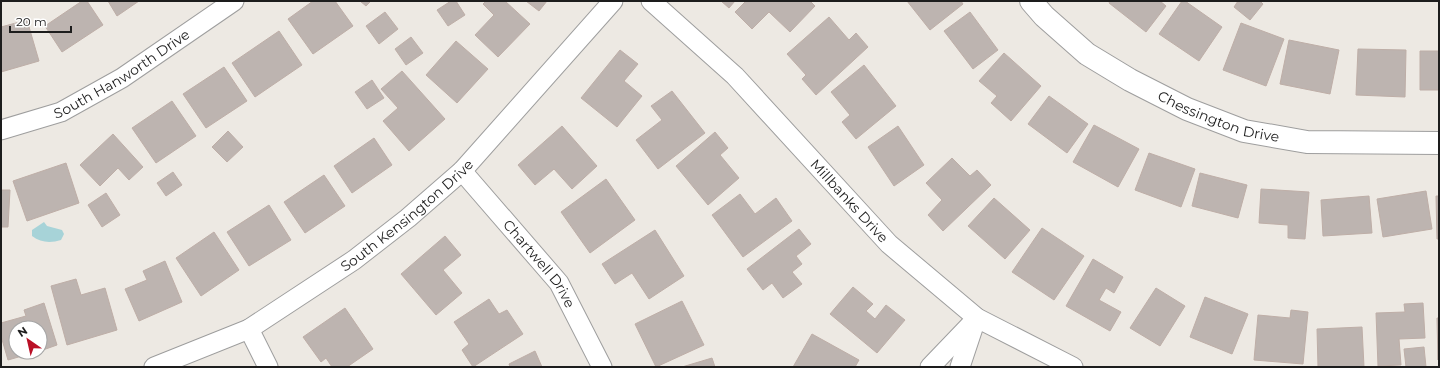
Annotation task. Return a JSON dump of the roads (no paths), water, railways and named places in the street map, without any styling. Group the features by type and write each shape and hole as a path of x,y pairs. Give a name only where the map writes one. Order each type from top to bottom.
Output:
{"street":[{"name":"South Hanworth Drive","path":"1,130 68,108 122,78 234,1"},
{"name":"South Kensington Drive","path":"154,367 248,329 354,260 408,218 462,171 613,1"},
{"name":"Millbanks Drive","path":"651,1 740,82 889,244 977,318 1073,367"},
{"name":"Chessington Drive","path":"1031,1 1044,16 1087,54 1130,80 1187,109 1244,131 1307,142 1439,143"},
{"name":"Chartwell Drive","path":"462,171 559,283 602,367"},
{"path":"930,367 977,318"},
{"path":"960,367 977,318"},
{"path":"248,329 268,367"}],"water":[{"path":"44,222 47,226 62,230 64,234 61,240 46,242 32,236 32,230"}]}
